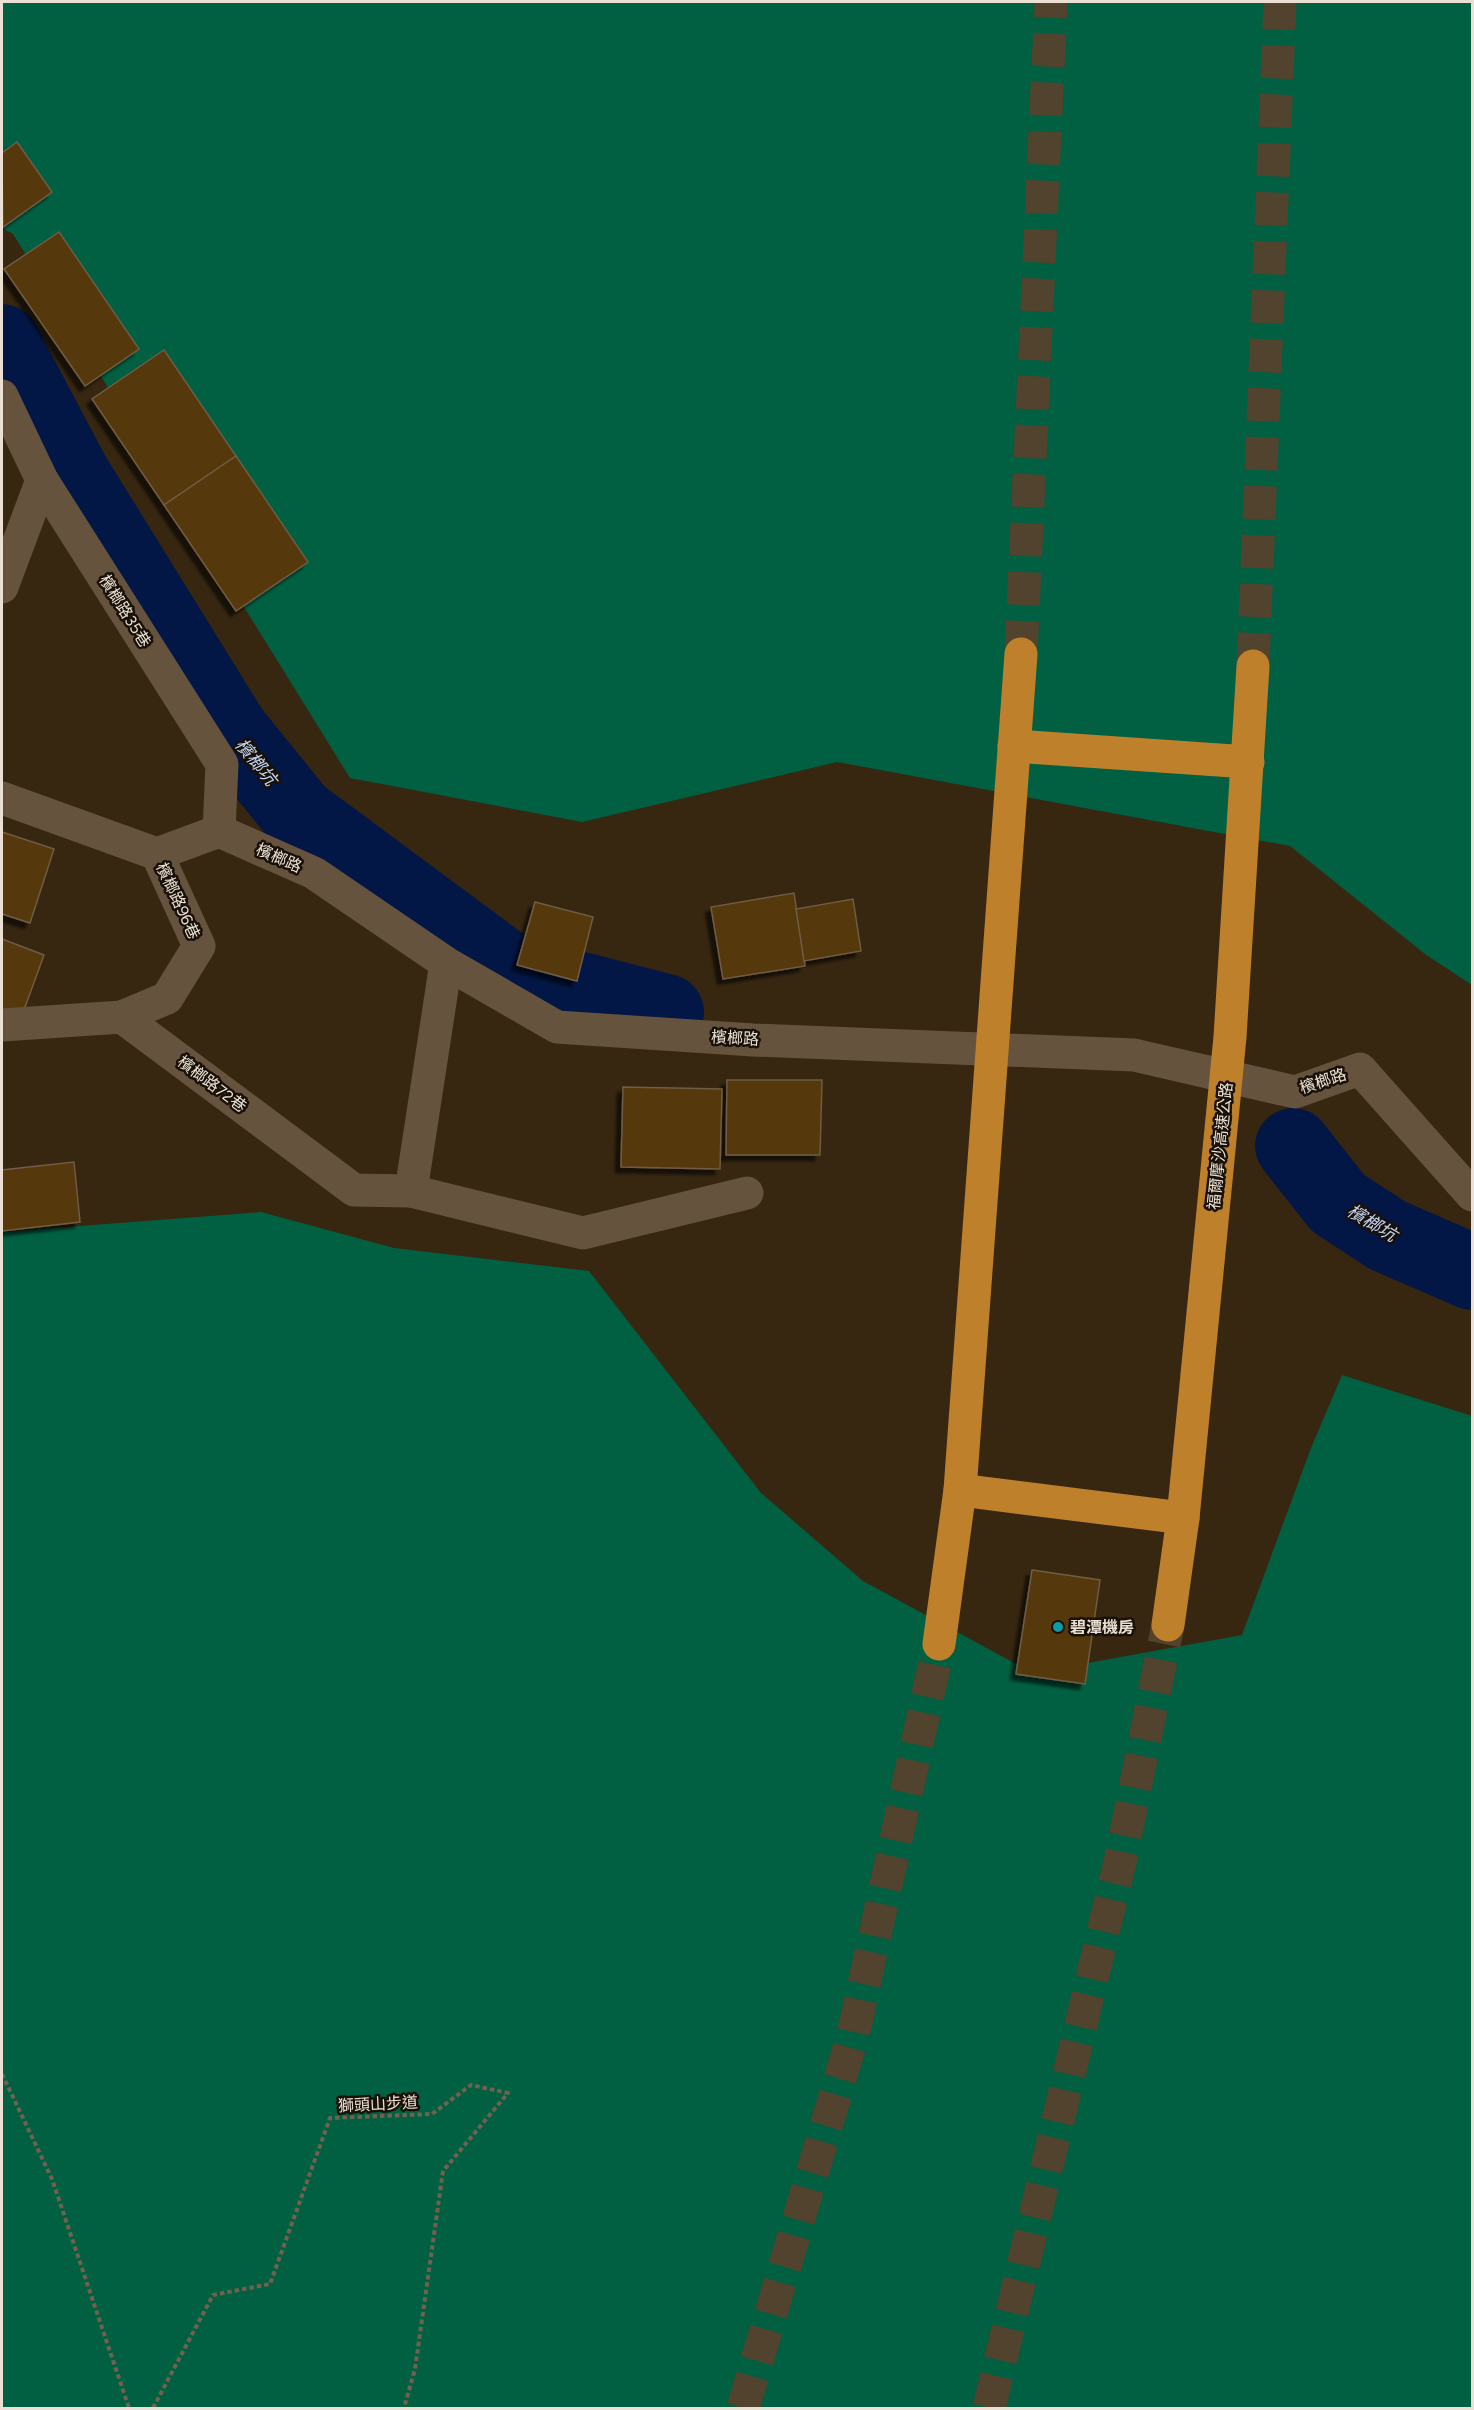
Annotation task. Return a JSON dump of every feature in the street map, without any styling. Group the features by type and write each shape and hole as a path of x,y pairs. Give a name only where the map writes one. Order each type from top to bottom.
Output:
{"highway":[{"path":"939,1644 960,1490 1021,654"},
{"name":"福爾摩沙高速公路","path":"1168,1625 1183,1518 1230,1037 1253,666"},
{"path":"1014,746 1248,762"},
{"path":"960,1490 1183,1518"}],"street":[{"name":"檳榔路35巷","path":"2,396 42,480 222,764 219,831"},
{"path":"2,587 42,480"},
{"path":"2,798 157,854 219,831"},
{"name":"檳榔路","path":"219,831 314,873 446,963 557,1027 753,1040 1134,1055 1295,1092 1360,1069 1473,1195"},
{"name":"檳榔路96巷","path":"122,1017 167,998 199,946 157,854"},
{"path":"411,1191 446,963"},
{"path":"2,1025 122,1017"},
{"name":"檳榔路72巷","path":"122,1017 354,1190 411,1191 583,1233 747,1193"}],"path":[{"path":"2,2074 52,2179 129,2409"},
{"name":"獅頭山步道","path":"153,2409 213,2295 270,2284 330,2118 432,2114 471,2085 508,2092 443,2171 415,2369 404,2409"}],"green space":[{"path":"2,2 1472,2 1472,985 1425,954 1290,846 837,762 582,822 350,778 13,234 2,228"},
{"path":"261,1212 394,1248 589,1271 761,1493 863,1581 1033,1673 1242,1635 1311,1448 1342,1375 1472,1416 1472,2408 2,2408 2,1232"}],"building":[{"path":"17,142 52,192 3,227 2,153"},
{"path":"59,232 139,349 85,386 4,269"},
{"path":"164,350 236,456 164,505 92,399"},
{"path":"236,456 308,562 236,611 164,505"},
{"path":"2,832 54,849 30,923 2,914"},
{"path":"794,893 805,966 723,979 711,907"},
{"path":"853,899 861,951 804,961 796,909"},
{"path":"535,902 593,917 577,981 517,965"},
{"path":"2,939 44,955 21,1018 2,1011"},
{"path":"727,1080 822,1080 820,1155 726,1155"},
{"path":"623,1087 722,1089 720,1169 621,1167"},
{"path":"74,1162 80,1222 2,1231 2,1170"},
{"name":"碧潭機房","path":"1032,1570 1100,1580 1085,1684 1016,1674"}],"waterway":[{"name":"檳榔坑","path":"2,342 73,476 231,731 298,814 511,972 666,1012"},
{"name":"檳榔坑","path":"1293,1146 1338,1203 1387,1235 1472,1272"}],"tunnel":[{"path":"1021,654 1051,2"},
{"path":"1253,666 1280,2"},
{"path":"989,2408 1120,1862 1168,1625"},
{"path":"743,2408 853,2035 939,1644"}],"place":[{"name":"碧潭機房","path":"1058,1627"}]}
